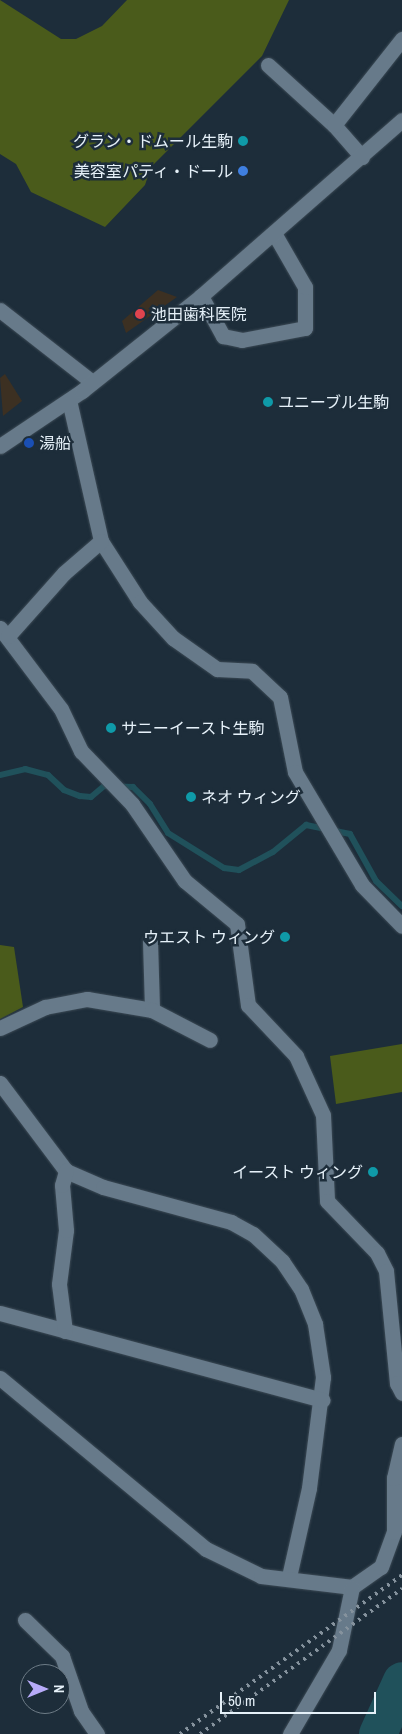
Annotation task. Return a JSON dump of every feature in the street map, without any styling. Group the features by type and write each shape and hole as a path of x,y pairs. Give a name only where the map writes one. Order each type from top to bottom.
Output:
{"street":[{"path":"334,125 402,39"},
{"path":"268,65 334,125 362,157"},
{"path":"0,446 68,400 201,296 402,120"},
{"path":"201,296 223,336 242,340 305,328 305,288 274,233"},
{"path":"0,310 92,382"},
{"path":"68,400 101,541 140,602 173,638 217,669 252,671 280,697 295,772 362,885 402,926"},
{"path":"101,541 64,573 4,632 61,709 81,751 132,804 185,881 237,924 248,1005 296,1056 323,1115 326,1201 348,1228 378,1253 386,1271 397,1383 402,1393"},
{"path":"150,941 152,1010"},
{"path":"0,1028 45,1007 87,999 152,1010 210,1040"},
{"path":"0,1083 66,1172 104,1187 231,1222 253,1234 282,1261 304,1298 321,1350 322,1400 289,1576"},
{"path":"65,1331 59,1284 66,1230 62,1185 66,1172"},
{"path":"0,1313 322,1400"},
{"path":"0,1378 206,1549 261,1576 289,1576 352,1587"},
{"path":"290,1734 339,1650 352,1587 380,1566 394,1532 394,1478 402,1444"},
{"path":"25,1620 62,1656 81,1711 97,1734"}],"shaded area":[{"name":"池田歯科医院","path":"158,290 177,297 126,333 122,321"},
{"path":"5,374 22,401 3,416 0,378"}],"green space":[{"path":"0,0 61,39 76,39 102,26 127,0 289,0 262,56 151,167 145,185 105,227 31,192 16,164 0,154"},
{"path":"0,945 14,947 23,1007 0,1019"},
{"path":"402,1044 402,1092 336,1104 330,1056"}],"waterway":[{"path":"0,775 25,769 48,775 64,790 80,796 91,797 104,786 133,787 150,804 168,833 224,868 239,870 273,852 306,825 350,834 376,881 402,906"},
{"path":"378,1734 402,1681"}],"railway":[{"path":"180,1734 402,1575"},
{"path":"200,1734 402,1589"}],"place":[{"name":"グラン・ドムール生駒","path":"243,141"},
{"name":"美容室パティ・ドール","path":"243,171"},
{"name":"池田歯科医院","path":"140,314"},
{"name":"ユニーブル生駒","path":"268,402"},
{"name":"湯船","path":"29,443"},
{"name":"サニーイースト生駒","path":"111,728"},
{"name":"ネオ ウィング","path":"191,797"},
{"name":"ウエスト ウィング","path":"285,937"},
{"name":"イースト ウィング","path":"373,1172"}]}
